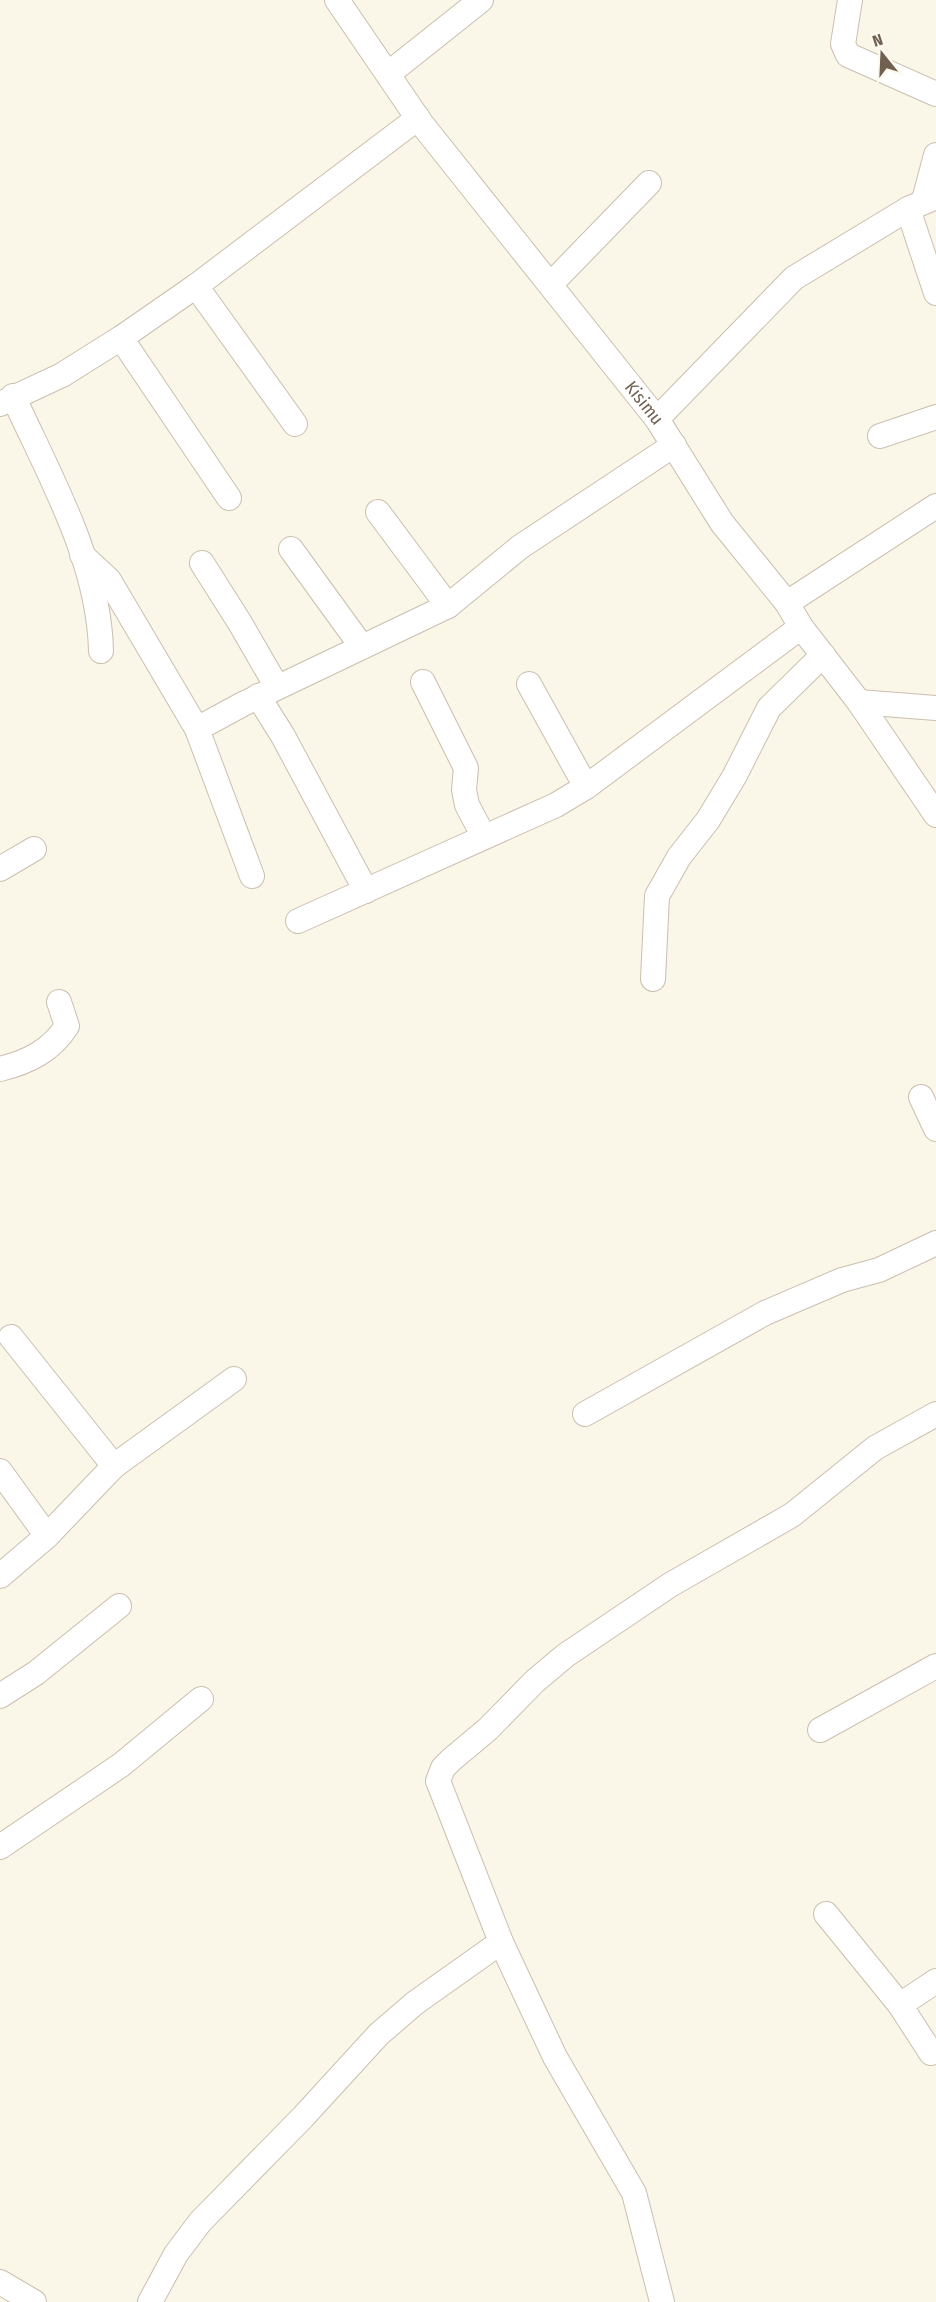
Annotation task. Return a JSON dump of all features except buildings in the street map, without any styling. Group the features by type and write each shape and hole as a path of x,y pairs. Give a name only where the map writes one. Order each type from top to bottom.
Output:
{"street":[{"name":"Kisimu","path":"337,0 418,118 657,419 722,523 787,603 801,627 859,702 936,815"},
{"path":"388,74 481,0"},
{"path":"850,0 843,44 848,55 936,94"},
{"path":"100,651 97,599 63,503 6,400 62,375 121,338 196,286 418,118"},
{"path":"936,155 923,202 936,293"},
{"path":"551,284 649,183"},
{"path":"657,419 794,278 923,202"},
{"path":"196,286 295,423"},
{"path":"121,338 229,498"},
{"path":"880,436 936,417"},
{"path":"197,729 268,692 448,606 520,547 674,445"},
{"path":"787,603 936,506"},
{"path":"378,512 448,606"},
{"path":"291,549 362,647"},
{"path":"82,555 109,580 197,729 252,876"},
{"path":"202,563 240,623 283,736 366,891"},
{"path":"298,921 556,805 586,787 801,627"},
{"path":"653,979 657,896 679,857 708,820 734,777 769,708 823,655"},
{"path":"423,682 466,768 464,790 466,805 484,837"},
{"path":"529,684 586,787"},
{"path":"859,702 936,708"},
{"path":"0,869 33,849"},
{"path":"0,1069 26,1063 58,1041 67,1026 59,1002"},
{"path":"921,1096 936,1129"},
{"path":"585,1414 765,1313 842,1280 879,1270 936,1243"},
{"path":"11,1337 114,1466"},
{"path":"0,1576 47,1536 114,1466 234,1379"},
{"path":"662,2302 634,2193 555,2056 501,1942 438,1781 443,1768 488,1729 535,1681 566,1655 670,1585 792,1515 875,1448 936,1414"},
{"path":"0,1471 47,1536"},
{"path":"0,1696 36,1673 119,1606"},
{"path":"820,1730 936,1666"},
{"path":"4,1835 121,1765 201,1700"},
{"path":"826,1914 900,2005 931,2053"},
{"path":"150,2302 176,2254 200,2222 303,2117 379,2034 415,2003 501,1942"},
{"path":"900,2005 936,1981"},
{"path":"0,2283 34,2302"}]}
